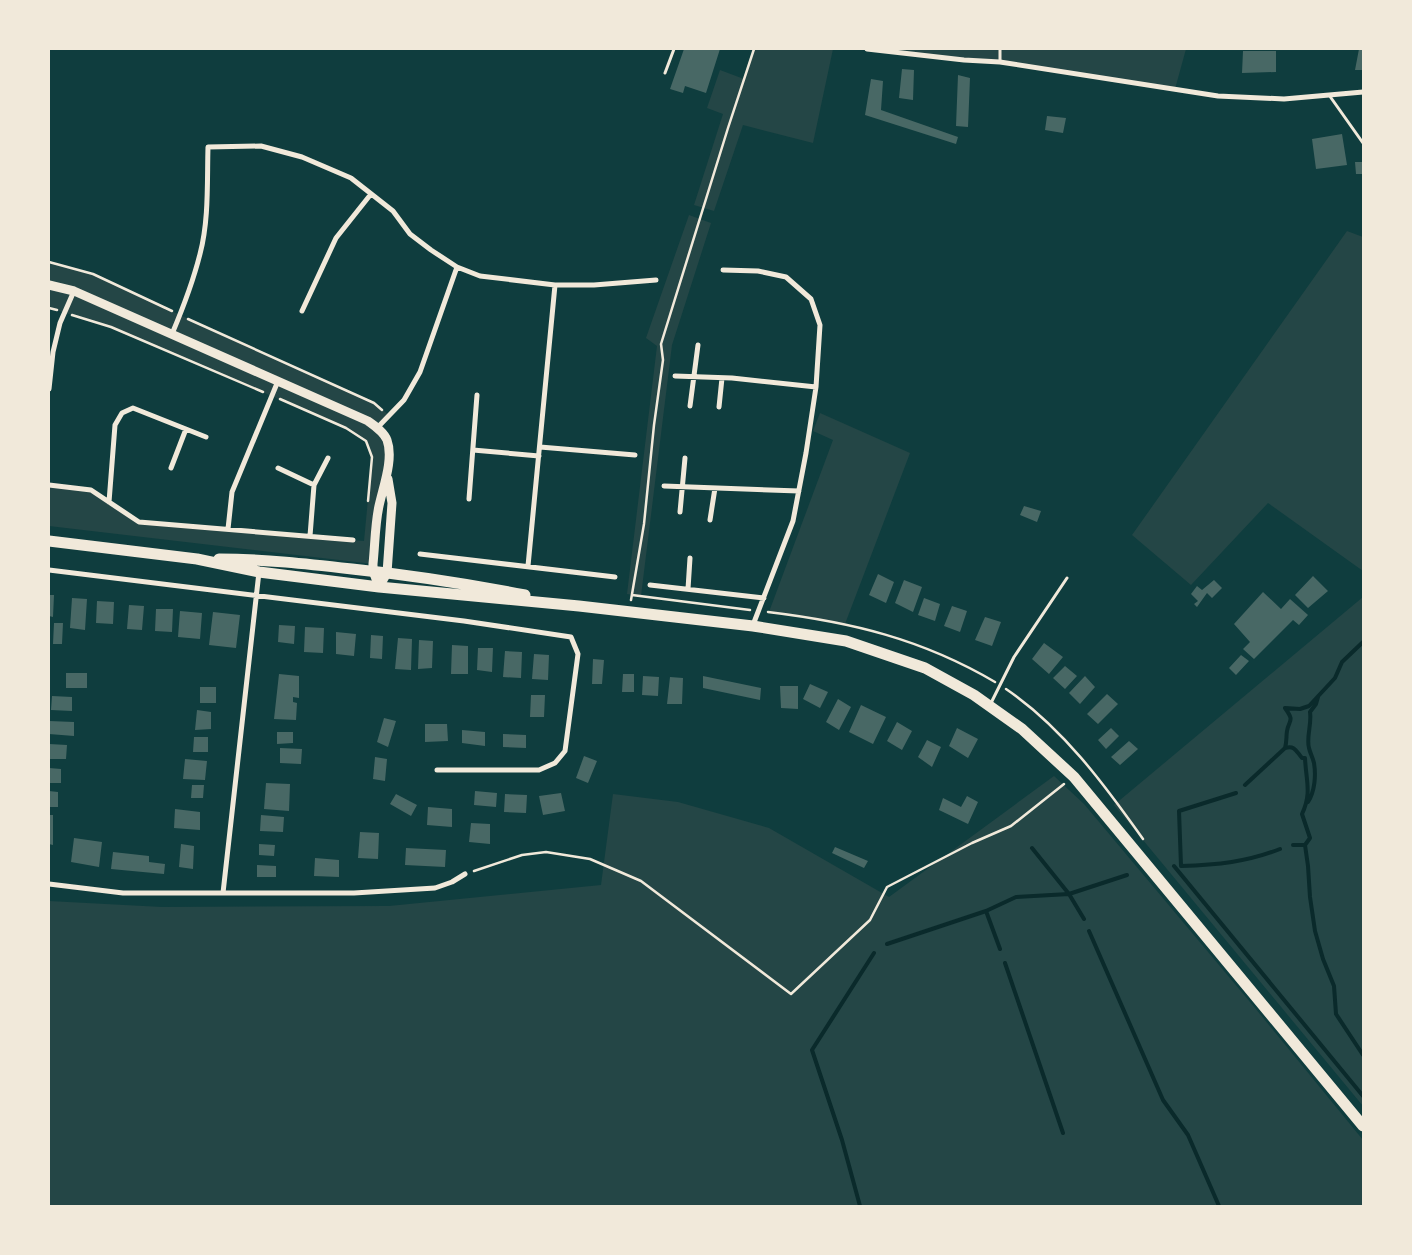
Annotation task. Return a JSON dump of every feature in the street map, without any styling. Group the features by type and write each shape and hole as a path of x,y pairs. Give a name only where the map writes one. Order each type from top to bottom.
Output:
{"main road":[{"path":"49,541 197,559 259,572 379,587 579,606 753,626 846,641 925,668 974,695 1022,729 1074,777 1363,1126"},
{"path":"197,559 260,559 387,572 467,584 579,606"}],"street":[{"path":"867,49 964,60 1000,62 1218,96 1284,99 1363,92"},
{"path":"172,334 188,295 201,253 207,213 208,147 261,146 302,157 352,178 393,211 410,234 457,267 480,276 555,286 656,280"},
{"path":"302,311 336,238 371,194"},
{"path":"377,428 404,400 420,372 457,267"},
{"path":"722,270 758,271 786,277 811,300 820,325 816,388 793,521 753,626"},
{"path":"49,285 74,291 368,421 377,428 388,442 387,476 392,503 387,572 379,587"},
{"path":"528,566 555,286"},
{"path":"49,389 53,352 60,323 74,291"},
{"path":"690,406 698,345"},
{"path":"675,376 722,378 816,388"},
{"path":"719,407 722,378"},
{"path":"228,529 232,492 278,381"},
{"path":"470,499 477,395"},
{"path":"109,502 115,425 122,413 133,408 206,437"},
{"path":"171,468 186,429"},
{"path":"540,447 635,455"},
{"path":"473,450 539,456"},
{"path":"310,536 314,485 328,458"},
{"path":"680,512 685,458"},
{"path":"278,468 314,485"},
{"path":"379,587 373,571 378,506 387,476"},
{"path":"49,485 91,490 139,522 353,540"},
{"path":"664,486 798,491"},
{"path":"710,520 715,488"},
{"path":"420,554 615,577"},
{"path":"688,589 690,558"},
{"path":"223,893 260,559"},
{"path":"49,570 464,620 571,637 578,654 565,751 555,764 540,770 437,770"},
{"path":"650,585 764,598"},
{"path":"49,884 123,892 354,893 434,888 452,882 465,874"}],"lane":[{"path":"665,73 674,49"},
{"path":"1000,49 1000,62"},
{"path":"1329,95 1363,143"},
{"path":"990,706 1014,657 1067,578"}],"path":[{"path":"754,49 661,344 664,360 654,426 644,524 632,595 845,624 927,648 976,671 1019,698 1064,738 1115,799 1146,844"},
{"path":"49,308 111,326 346,428 366,441 372,457 367,505"},
{"path":"465,874 522,855 546,852 590,859 641,881 791,994 870,920 888,887 972,843 1011,826 1074,777"}],"shaded area":[{"path":"754,49 833,49 813,143 743,125 714,211 694,205 723,114 707,108 720,70 744,79"},
{"path":"867,49 1186,49 1175,89 1000,62"},
{"path":"689,215 711,223 672,345 641,596 627,594 657,346 646,338"},
{"path":"1347,231 1363,237 1363,571 1268,503 1191,585 1132,535"},
{"path":"49,262 93,274 374,403 389,415 377,428 388,442 373,564 49,526 49,485 91,490 139,522 364,541 372,457 366,441 346,428 111,327 49,308"},
{"path":"820,413 910,453 845,624 769,612 833,440 813,431"},
{"path":"1363,597 1363,1106 1114,805"},
{"path":"1054,776 1084,804 1363,1140 1363,1206 49,1206 49,901 162,907 389,906 601,885 613,794 678,802 769,828 889,897"}],"building":[{"path":"684,49 720,49 706,93 685,86 683,93 670,89"},
{"path":"1359,49 1363,49 1363,70 1355,70"},
{"path":"1243,51 1276,51 1276,72 1242,73"},
{"path":"902,69 914,70 913,100 899,98"},
{"path":"958,75 970,78 968,127 956,126"},
{"path":"871,79 883,81 881,110 958,137 956,144 865,115"},
{"path":"1047,116 1066,118 1063,133 1045,130"},
{"path":"1342,134 1347,165 1316,169 1312,139"},
{"path":"1355,162 1363,162 1363,174 1356,174"},
{"path":"1024,506 1041,511 1037,522 1020,515"},
{"path":"878,574 894,582 886,603 869,595"},
{"path":"1313,576 1328,591 1308,608 1295,595"},
{"path":"904,580 922,587 913,612 895,603"},
{"path":"1214,580 1222,588 1212,598 1207,593 1197,607 1194,604 1198,601 1191,594 1197,586 1202,590"},
{"path":"1263,592 1281,609 1290,599 1308,615 1299,625 1293,620 1254,659 1243,649 1250,642 1234,624"},
{"path":"49,595 54,595 53,617 49,616"},
{"path":"72,598 87,599 85,630 70,628"},
{"path":"924,598 940,604 935,621 918,615"},
{"path":"97,601 114,602 113,624 96,623"},
{"path":"129,605 144,606 142,630 127,629"},
{"path":"952,606 967,611 960,632 944,626"},
{"path":"156,609 173,609 172,632 155,631"},
{"path":"180,611 202,613 200,639 178,637"},
{"path":"213,612 240,615 236,648 209,645"},
{"path":"985,617 1001,622 992,646 975,640"},
{"path":"54,623 63,623 62,644 53,644"},
{"path":"279,625 295,626 294,644 278,642"},
{"path":"305,627 324,628 323,653 304,652"},
{"path":"336,632 356,634 354,656 336,654"},
{"path":"371,635 383,636 382,659 370,658"},
{"path":"398,638 412,639 411,670 395,669"},
{"path":"419,640 433,641 432,668 418,669"},
{"path":"1044,643 1063,657 1049,674 1032,659"},
{"path":"452,645 468,646 468,674 451,674"},
{"path":"478,648 493,648 492,672 477,670"},
{"path":"505,651 522,652 521,678 503,677"},
{"path":"534,654 549,655 548,680 532,679"},
{"path":"1241,655 1249,661 1236,675 1229,668"},
{"path":"593,659 604,660 602,684 592,684"},
{"path":"1065,666 1077,676 1065,689 1053,678"},
{"path":"66,673 87,673 87,688 66,688"},
{"path":"279,674 299,676 299,698 293,697 293,702 297,703 296,720 274,719"},
{"path":"623,674 634,674 634,692 622,692"},
{"path":"643,676 659,677 658,696 642,695"},
{"path":"703,676 761,688 760,700 703,688"},
{"path":"1085,676 1095,687 1080,704 1069,693"},
{"path":"670,677 683,678 682,704 667,704"},
{"path":"810,684 828,692 820,708 803,699"},
{"path":"780,686 798,686 798,709 781,708"},
{"path":"200,687 216,687 216,703 200,703"},
{"path":"1107,694 1118,704 1098,724 1087,714"},
{"path":"531,695 545,695 544,717 530,717"},
{"path":"52,696 72,697 72,711 51,710"},
{"path":"838,699 851,707 839,730 826,722"},
{"path":"861,705 886,717 873,744 849,732"},
{"path":"197,710 211,712 211,729 195,730"},
{"path":"384,718 396,721 388,747 377,742"},
{"path":"49,721 74,722 74,736 49,734"},
{"path":"897,722 912,731 902,750 887,741"},
{"path":"425,724 447,724 448,741 425,742"},
{"path":"957,728 978,739 968,758 949,746"},
{"path":"1111,728 1119,736 1106,749 1098,740"},
{"path":"462,730 485,732 485,746 462,743"},
{"path":"277,732 293,732 293,743 277,744"},
{"path":"503,734 526,735 526,748 503,747"},
{"path":"194,737 208,737 208,752 193,752"},
{"path":"927,740 941,747 932,767 918,757"},
{"path":"1129,741 1138,749 1120,765 1111,757"},
{"path":"49,744 67,745 66,759 49,759"},
{"path":"280,748 302,749 301,764 280,763"},
{"path":"584,756 597,761 588,783 576,778"},
{"path":"375,757 387,759 385,781 373,779"},
{"path":"185,759 207,761 205,780 183,779"},
{"path":"49,768 61,769 61,783 49,783"},
{"path":"266,783 290,784 289,811 264,809"},
{"path":"192,785 204,785 203,798 191,798"},
{"path":"49,791 58,792 58,807 49,807"},
{"path":"475,791 497,793 496,807 474,805"},
{"path":"561,793 565,811 543,815 539,796"},
{"path":"396,794 417,805 411,816 390,804"},
{"path":"505,794 527,795 526,813 504,812"},
{"path":"967,796 978,802 968,824 939,810 943,798 961,807"},
{"path":"428,807 452,809 452,827 427,825"},
{"path":"175,809 200,812 200,830 174,828"},
{"path":"49,815 53,815 53,845 49,844"},
{"path":"261,815 284,817 283,832 260,831"},
{"path":"471,823 490,824 490,844 469,842"},
{"path":"360,832 379,833 378,859 358,858"},
{"path":"74,838 102,842 99,867 71,862"},
{"path":"181,844 194,846 193,869 179,867"},
{"path":"259,844 275,845 274,856 259,855"},
{"path":"835,847 868,861 864,868 832,853"},
{"path":"406,848 446,850 445,867 405,865"},
{"path":"113,852 149,856 149,862 165,864 164,874 111,869"},
{"path":"315,858 339,860 339,877 314,876"},
{"path":"257,865 276,866 276,877 257,877"}],"waterway":[{"path":"1285,748 1291,718 1285,708 1300,709 1309,706 1335,678 1342,662 1363,642"},
{"path":"1308,802 1314,788 1315,778 1314,763 1308,744 1310,712 1316,704 1318,697"},
{"path":"1245,785 1285,748 1293,748 1302,758 1305,758 1308,793 1302,814 1310,838 1305,845"},
{"path":"1181,866 1179,811 1236,793"},
{"path":"1293,845 1305,845 1315,931 1323,959 1334,986 1336,1014 1363,1055"},
{"path":"1032,848 1069,894 1084,919"},
{"path":"1181,866 1232,862 1280,849"},
{"path":"1174,866 1363,1096"},
{"path":"887,944 986,911 1016,897 1069,894 1127,875"},
{"path":"986,911 1000,949"},
{"path":"1089,931 1163,1100 1188,1135 1219,1206"},
{"path":"860,1206 842,1140 812,1050 874,953"},
{"path":"1005,963 1063,1133"}]}
